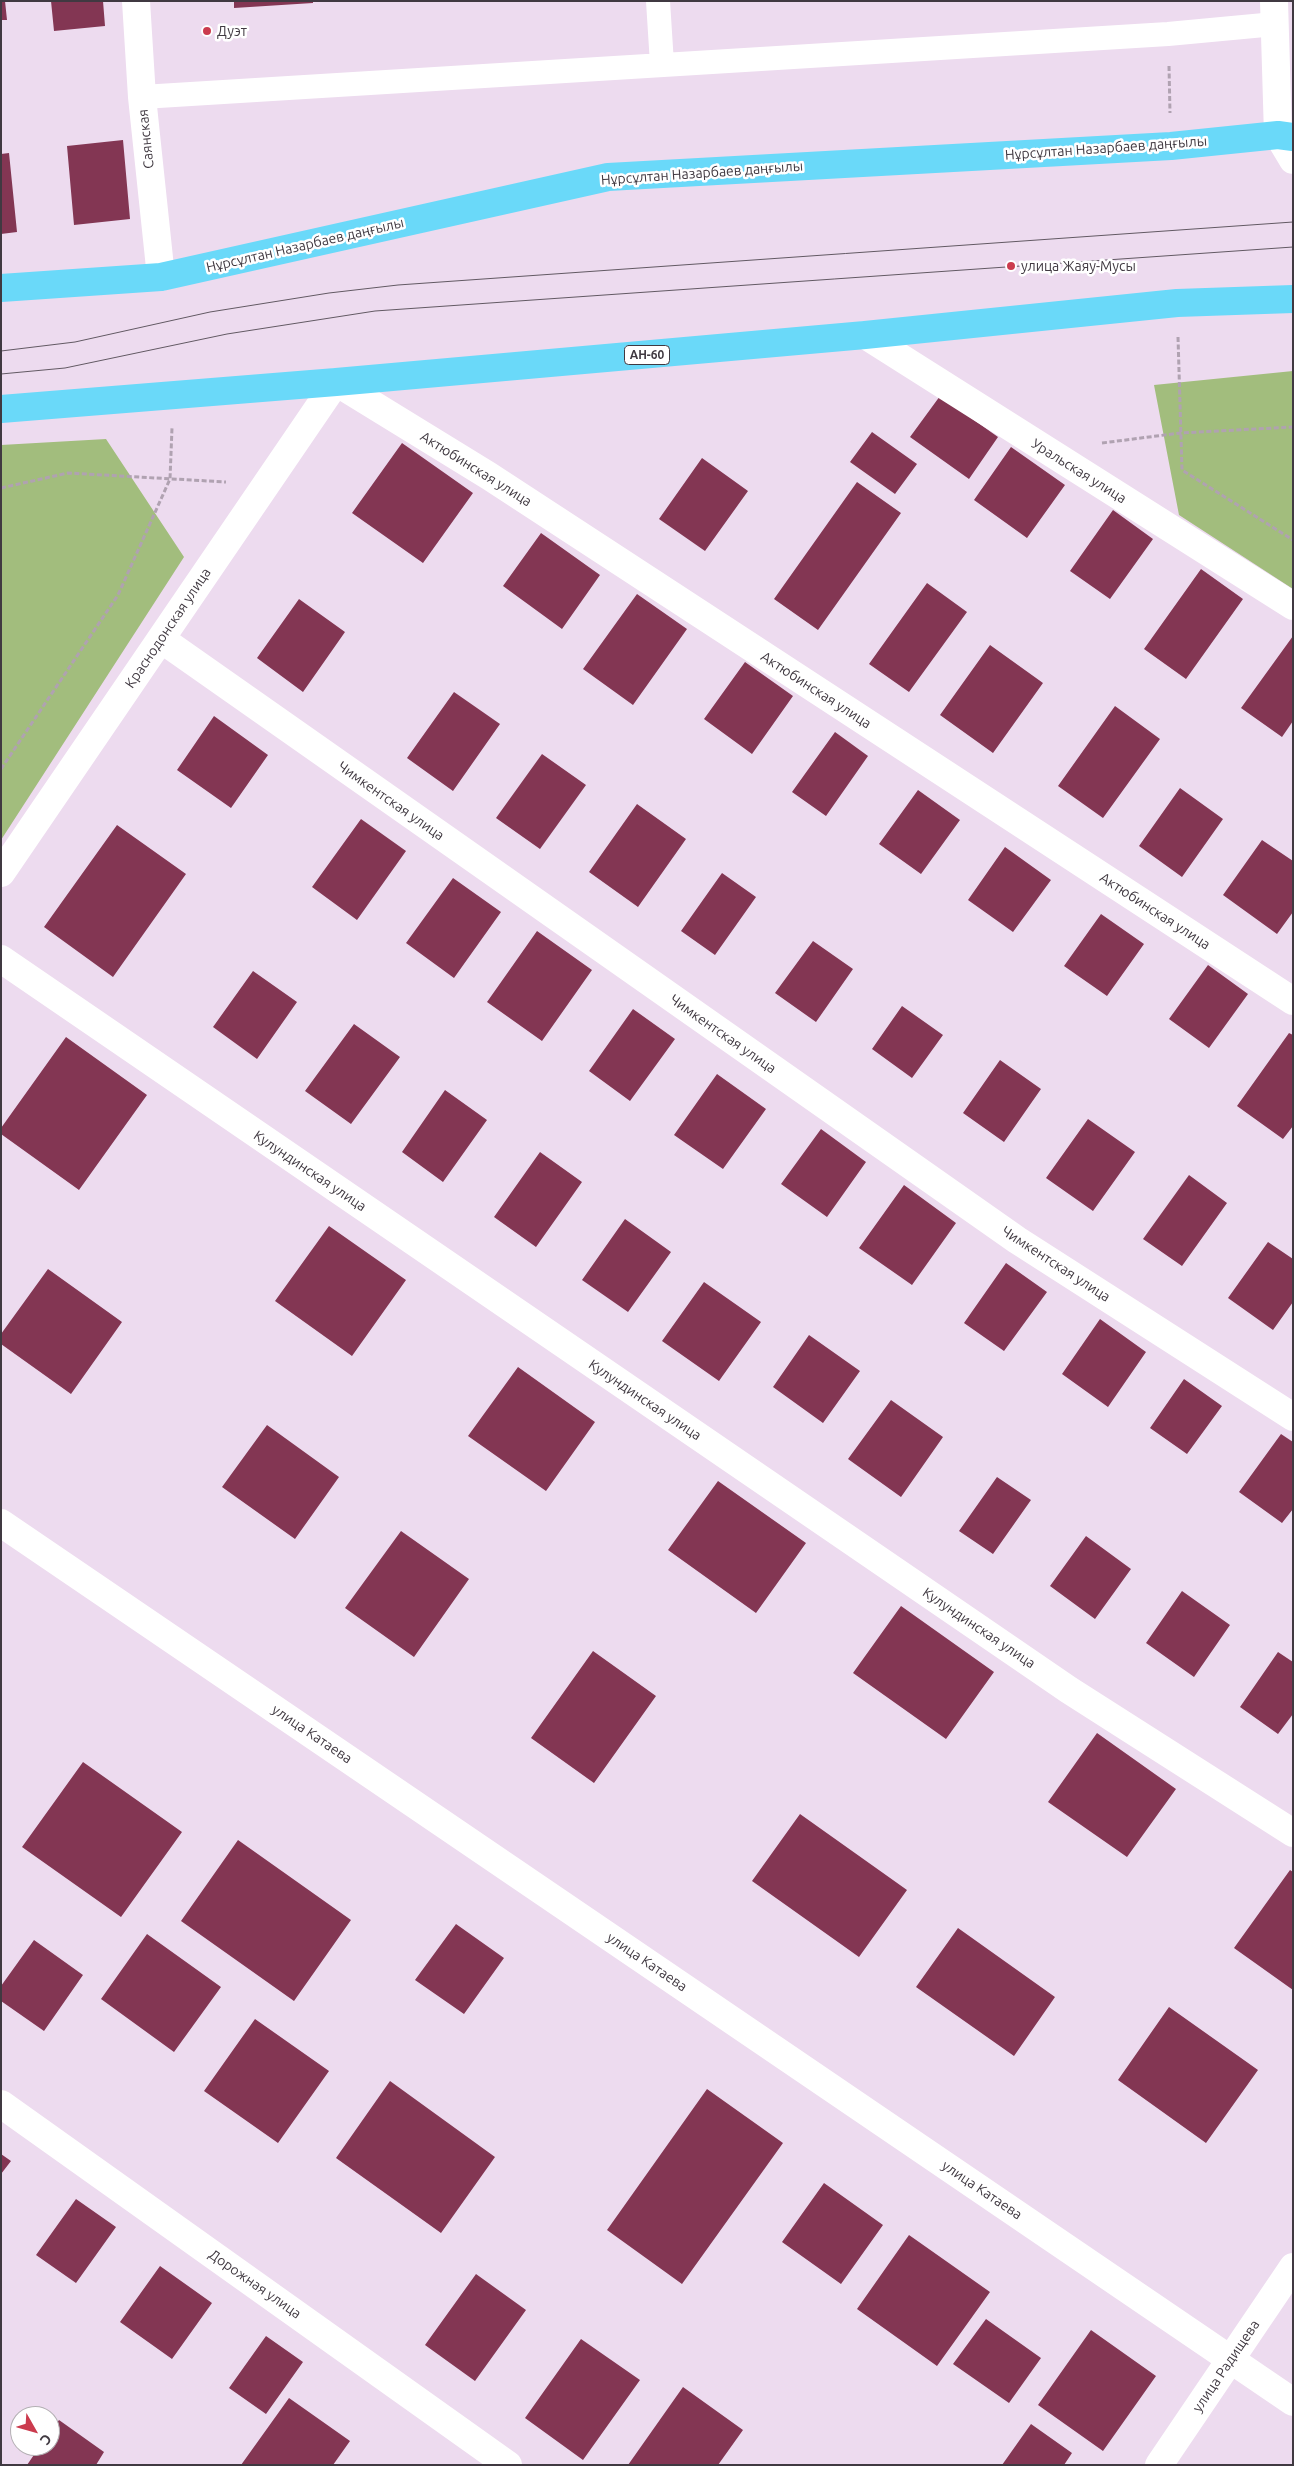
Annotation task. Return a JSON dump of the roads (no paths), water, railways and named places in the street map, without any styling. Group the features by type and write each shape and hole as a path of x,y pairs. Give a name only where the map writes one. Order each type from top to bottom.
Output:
{"main road":[{"name":"Нұрсұлтан Назарбаев даңғылы","path":"1,288 161,277 608,177 1171,146 1286,136"},
{"name":"АН-60","path":"1,409 336,382 865,335 1177,303 1293,299"}],"street":[{"name":"Саянская","path":"136,1 142,97 161,277"},
{"path":"1275,12 1286,136 1293,160"},
{"name":"Уральская улица","path":"865,335 1293,606"},
{"name":"Краснодонская улица","path":"1,873 336,382"},
{"name":"Актюбинская улица","path":"336,382 489,476 1293,1001"},
{"name":"Чимкентская улица","path":"161,639 1017,1240 1293,1417"},
{"name":"Кулундинская улица","path":"1,959 1069,1690 1293,1833"},
{"name":"улица Катаева","path":"1,1523 1293,2402"},
{"name":"Дорожная улица","path":"1,2104 508,2465"},
{"name":"улица Радищева","path":"1159,2465 1293,2266"}],"lane":[{"path":"658,1 662,64"},
{"path":"142,97 1168,34 1275,12"}],"tram line":[{"path":"1,351 75,342 210,312 329,293 398,285 1293,222"},
{"path":"1,374 65,368 227,334 375,311 1293,247"}],"place":[{"name":"Дуэт","path":"207,31"},
{"name":"улица Жаяу-Мусы","path":"1011,266"}]}
